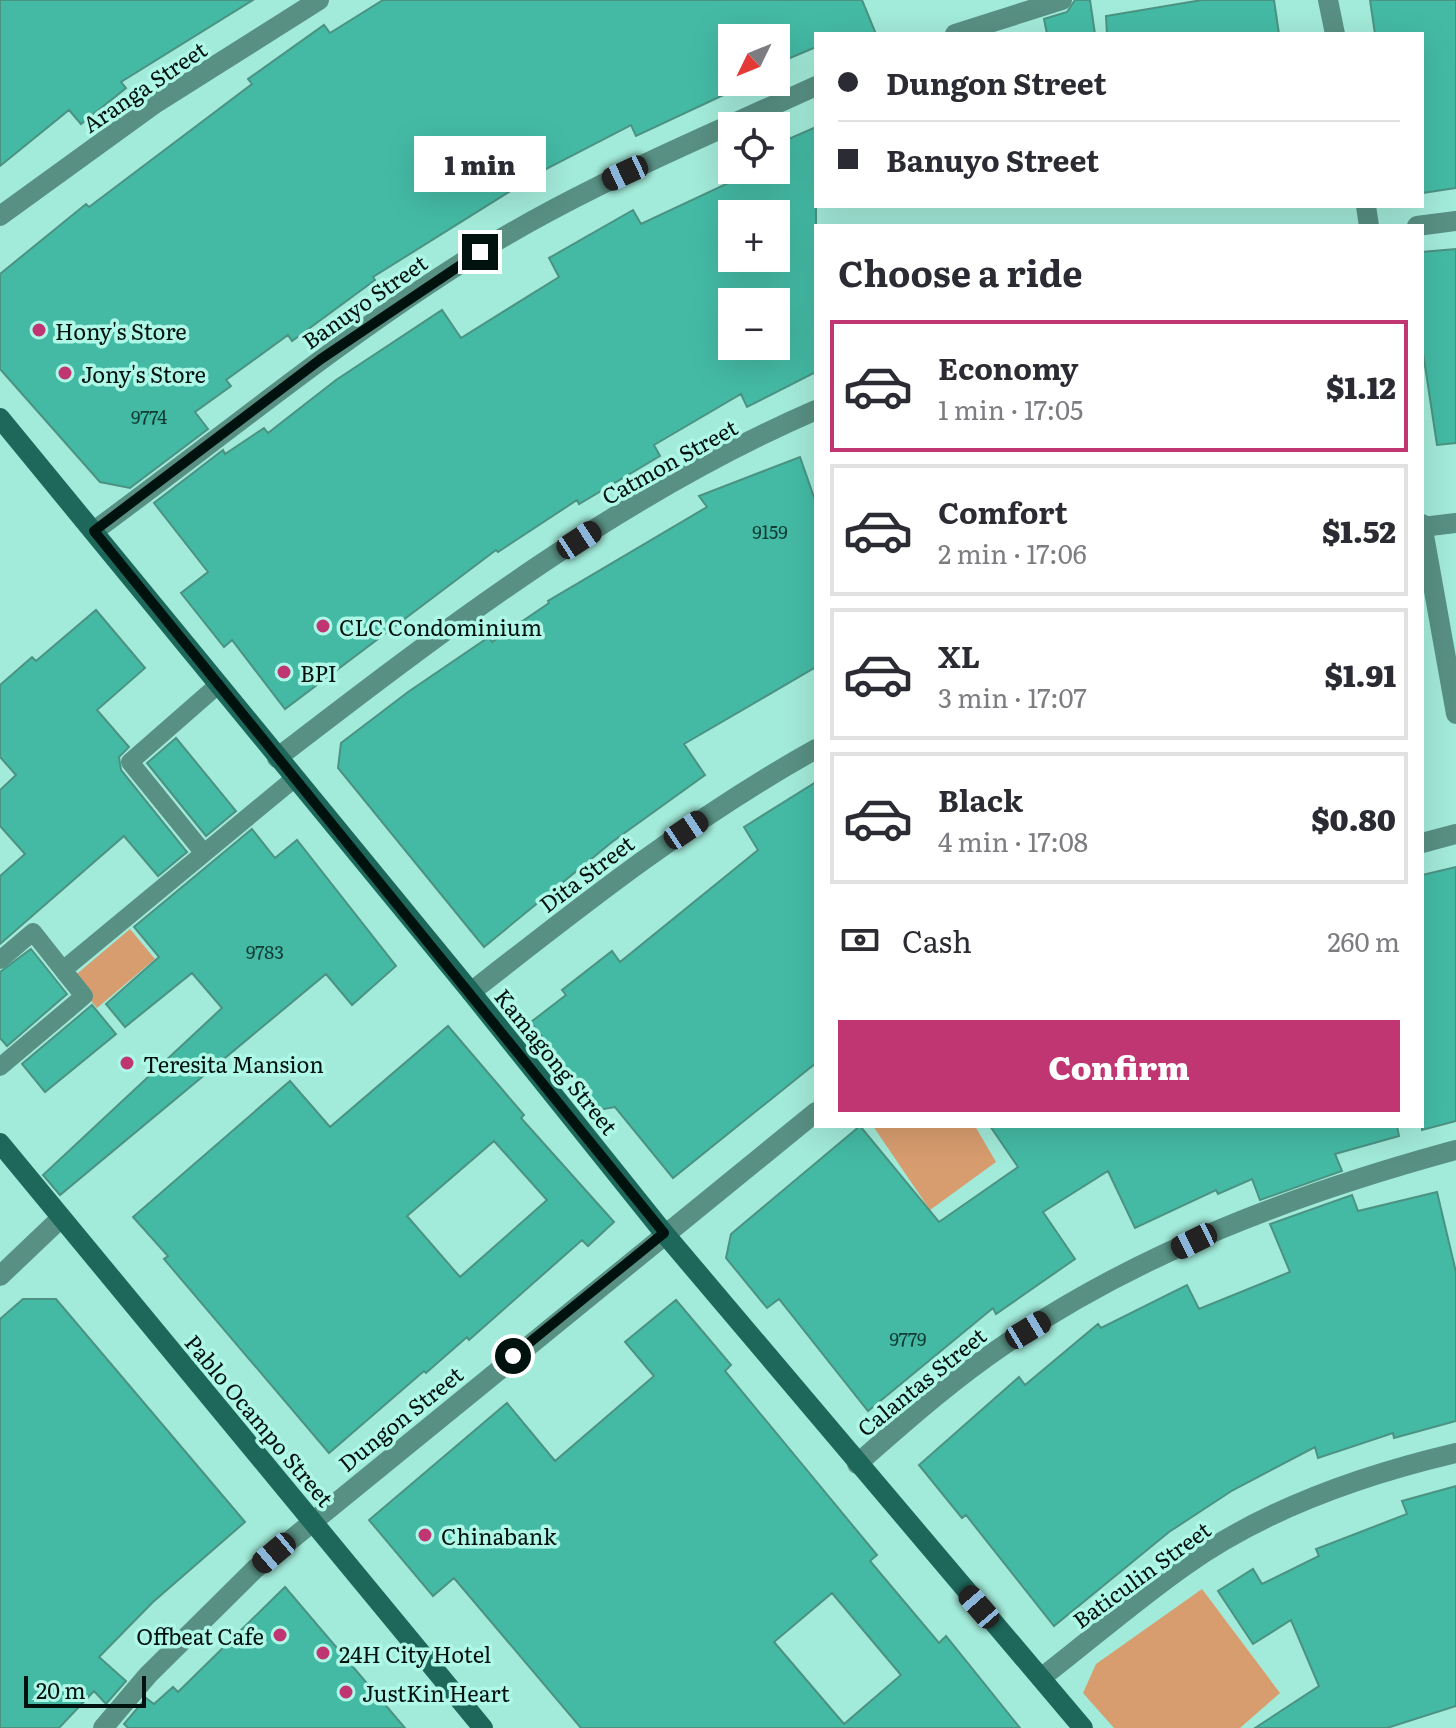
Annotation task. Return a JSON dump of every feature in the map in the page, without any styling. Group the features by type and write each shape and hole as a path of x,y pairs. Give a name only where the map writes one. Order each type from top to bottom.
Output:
{"main road":[{"name":"Kamagong Street","path":"0,418 471,992 664,1233 1083,1728"},
{"name":"Pablo Ocampo Street","path":"0,1143 483,1728"}],"street":[{"name":"Aranga Street","path":"0,216 156,103 319,0"},
{"path":"961,32 1062,0"},
{"path":"1328,0 1335,32"},
{"name":"Banuyo Street","path":"94,531 321,359 456,266 597,186 814,87"},
{"path":"1424,225 1456,221"},
{"name":"Catmon Street","path":"277,758 483,602 680,479 814,411"},
{"path":"1424,526 1456,523"},
{"path":"1424,537 1456,714"},
{"name":"Dita Street","path":"471,992 636,864 760,780 814,750"},
{"path":"1424,842 1456,834"},
{"name":"Dungon Street","path":"103,1728 200,1621 313,1521 814,1114"},
{"name":"Calantas Street","path":"857,1464 1003,1345 1103,1284 1194,1241 1335,1186 1456,1150"},
{"path":"0,1276 61,1218"},
{"name":"Baticulin Street","path":"1041,1678 1187,1564 1254,1525 1311,1497 1456,1453"}],"lane":[{"path":"203,852 130,762 218,685"},
{"path":"63,970 295,778"},
{"path":"0,960 33,932 84,996 0,1067"}],"shaded area":[{"path":"130,929 155,959 97,1008 72,978"},
{"path":"874,1128 976,1128 996,1162 930,1210"},
{"path":"1202,1589 1280,1693 1240,1728 1114,1728 1083,1693 1096,1664"}],"building":[{"path":"0,0 253,0 121,82 126,88 81,124 69,110 0,166"},
{"path":"383,0 862,0 875,32 814,32 814,48 790,58 790,24 718,24 718,96 721,96 636,136 631,125 544,170 373,277 375,280 292,341 288,335 226,380 231,386 195,412 208,429 130,488 100,482 0,369 0,274 86,204 89,207 252,84 248,79 324,25 330,33"},
{"path":"1075,0 1090,0 1095,32 1047,32 1044,19 1067,12"},
{"path":"1202,0 1274,0 1279,32 1107,32 1106,16"},
{"path":"1370,0 1456,0 1456,188 1424,193 1424,32 1375,32"},
{"path":"814,128 814,373 747,407 741,394 654,445 660,456 579,504 577,500 498,552 496,550 285,709 232,640 224,647 181,593 208,572 154,503 223,450 225,454 264,428 268,433 336,380 442,310 461,338 559,277 549,258 633,210 641,224 726,184 790,184 790,138"},
{"path":"1456,249 1456,443 1437,445 1424,359 1424,252"},
{"path":"800,457 814,497 814,668 684,744 705,775 612,842 484,947 338,768 341,743 408,692 489,637 492,642 548,601 707,507 699,496"},
{"path":"96,610 145,668 97,710 129,747 119,757 121,770 187,852 158,876 124,836 0,944 0,876 25,854 0,826 0,790 16,775 0,757 0,685 32,657 36,661"},
{"path":"176,738 236,811 206,836 147,763"},
{"path":"814,783 814,1065 673,1178 615,1107 598,1110 531,1022 566,995 562,990 612,951 620,962 758,850 744,827"},
{"path":"252,829 275,858 297,840 396,966 352,1005 326,974 60,1195 43,1175 222,1008 192,973 125,1027 106,1004 159,957 134,927"},
{"path":"1456,867 1456,1121 1422,1130 1424,1128 1424,875"},
{"path":"31,949 67,994 7,1046 0,1038 0,972"},
{"path":"92,1005 116,1034 45,1092 22,1064"},
{"path":"448,1026 524,1115 521,1118 614,1222 588,1246 582,1240 469,1340 467,1337 426,1373 424,1371 329,1453 164,1259 168,1256 133,1217 290,1081 330,1127","holes":["494,1141 547,1200 460,1277 407,1216"]},
{"path":"858,1128 862,1128 939,1222 1018,1167 991,1128 1397,1128 1399,1136 1335,1154 1342,1171 1260,1200 1252,1179 1218,1194 1216,1190 1135,1228 1108,1171 1043,1212 1075,1259 996,1314 993,1308 868,1411 779,1299 767,1308 726,1258 731,1234"},
{"path":"1437,1192 1456,1272 1456,1421 1394,1438 1393,1433 1318,1458 1315,1447 1233,1490 1169,1532 1054,1626 966,1515 962,1518 919,1465 1019,1377 1025,1385 1098,1324 1101,1328 1187,1285 1199,1309 1290,1272 1270,1224 1352,1195 1358,1211"},
{"path":"23,1299 56,1299 245,1522 153,1602 99,1657 126,1681 106,1704 94,1691 59,1728 0,1728 0,1319"},
{"path":"676,1300 731,1365 725,1371 877,1555 870,1561 939,1643 946,1636 1020,1728 581,1728 454,1578 433,1596 369,1520 507,1403 555,1461 654,1376 625,1342","holes":["832,1593 901,1675 844,1724 774,1642"]},
{"path":"1456,1486 1456,1706 1387,1728 1255,1728 1319,1686 1291,1620 1253,1644 1218,1591 1253,1569 1262,1584 1319,1556 1316,1549 1407,1514 1402,1501"},
{"path":"285,1587 405,1728 128,1728 124,1724 146,1698 154,1704 173,1687 178,1692"}],"place":[{"name":"Hony's Store","path":"39,330"},
{"name":"Jony's Store","path":"65,373"},
{"name":"CLC Condominium","path":"323,626"},
{"name":"BPI","path":"284,672"},
{"name":"Teresita Mansion","path":"127,1063"},
{"name":"Chinabank","path":"425,1535"},
{"name":"Offbeat Cafe","path":"280,1635"},
{"name":"24H City Hotel","path":"323,1653"},
{"name":"JustKin Heart","path":"346,1692"}],"route":[{"path":"480,252 321,359 94,531 664,1233 513,1356"}]}
